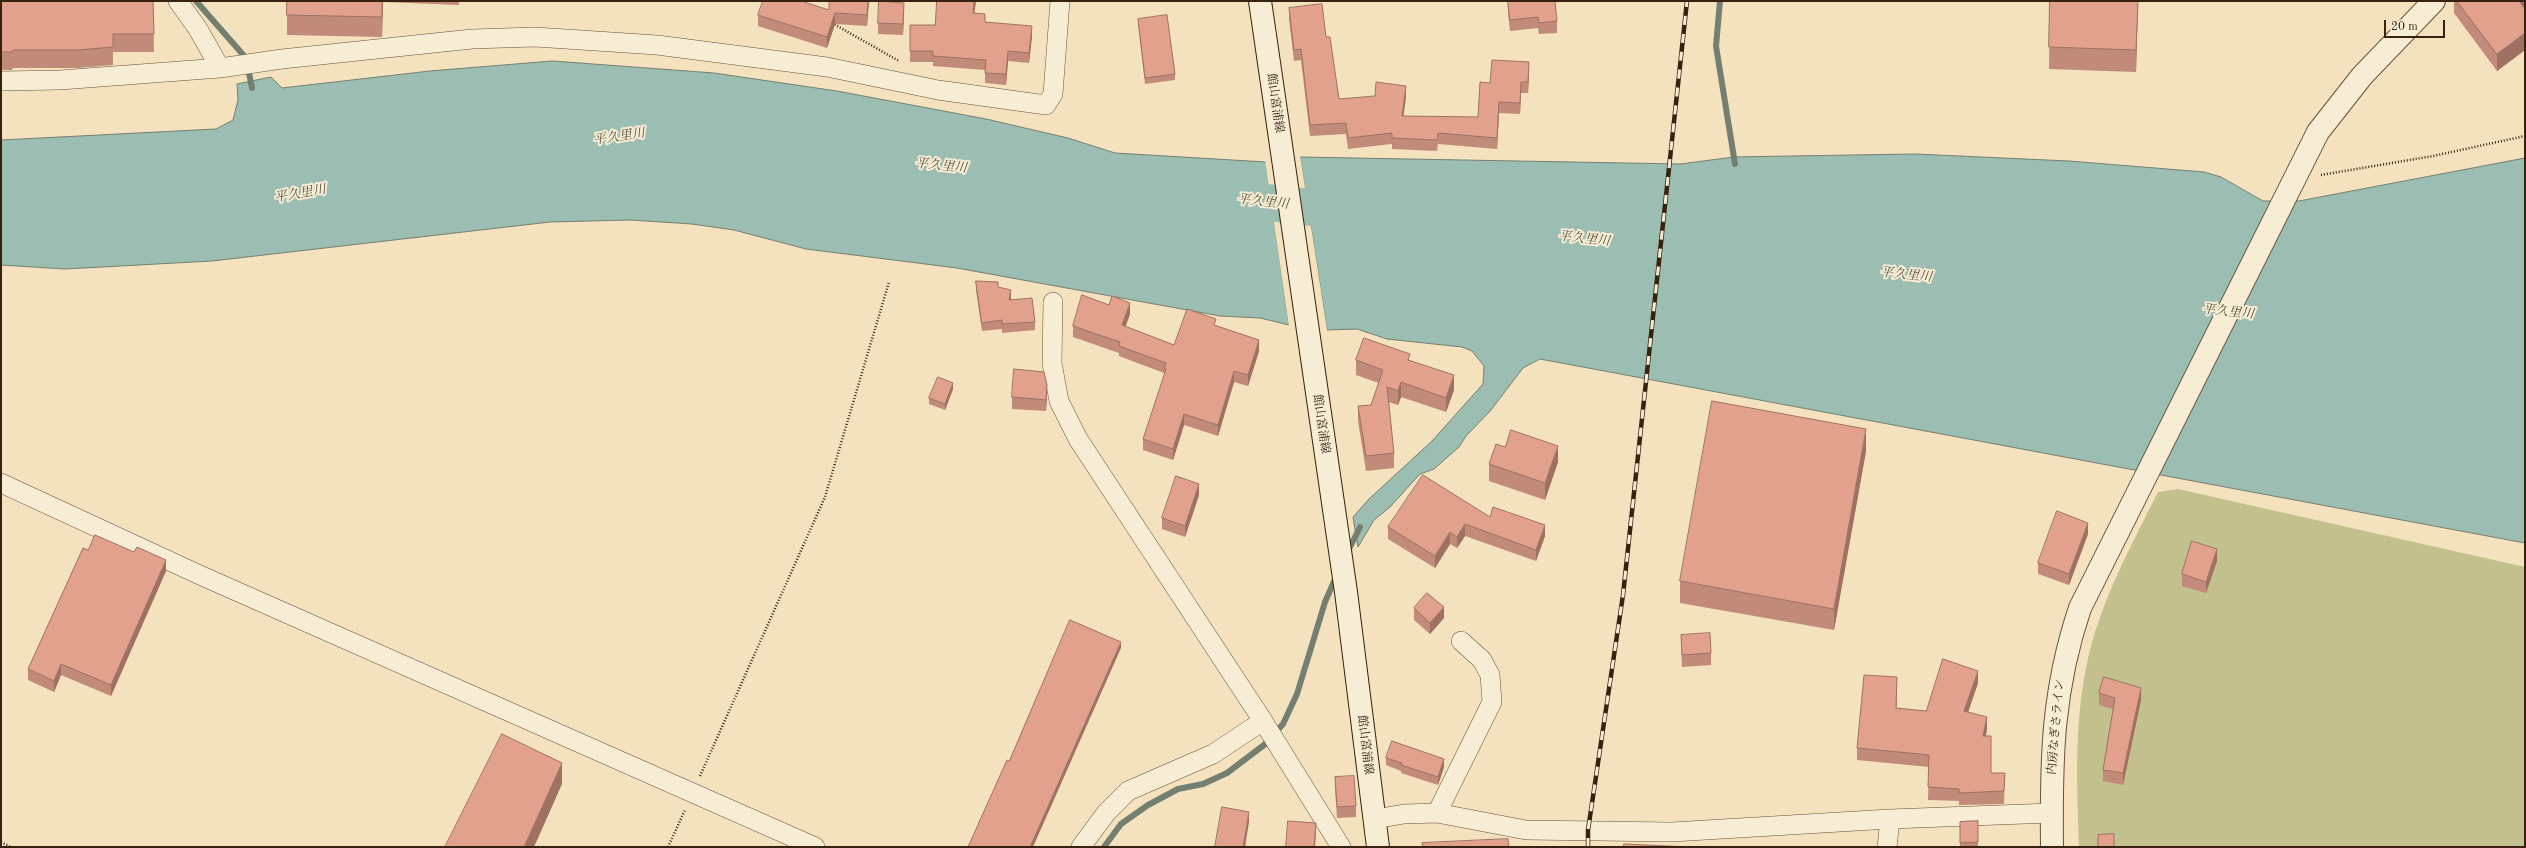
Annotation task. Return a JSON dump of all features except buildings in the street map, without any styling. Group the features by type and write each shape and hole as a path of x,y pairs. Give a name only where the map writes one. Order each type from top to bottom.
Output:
{"street":[{"path":"178,1 226,67"},
{"path":"1,81 60,80 226,67 472,39 543,37 657,44 819,66 938,90 1046,105 1053,94 1060,1"},
{"name":"館山富浦線","path":"1260,1 1346,592 1378,847"},
{"name":"内房なぎさライン","path":"2052,847 2051,776 2056,709 2067,646 2080,608 2145,481 2288,189 2318,132 2362,76 2434,1"},
{"path":"1053,302 1051,336 1059,401 1078,439 1266,726 1341,847"},
{"path":"1,484 202,576 692,794 815,847"},
{"path":"1437,813 1492,702 1490,675 1482,660 1461,641"},
{"path":"1081,847 1106,813 1128,791 1213,754 1266,726"},
{"path":"1375,818 1404,814 1437,813 1526,830 1672,832 1890,819 2052,813"},
{"path":"1887,847 1890,819"}],"path":[{"path":"828,20 903,63"},
{"path":"2319,175 2433,156 2525,136"},
{"path":"668,847 825,497 889,282"},
{"path":"1,842 11,847"}],"shaded area":[{"path":"2178,489 2525,567 2525,847 2079,847 2077,780 2078,735 2082,690 2091,645 2098,622 2116,578 2158,492"}],"water":[{"path":"553,61 714,73 837,91 986,119 1068,138 1115,153 1266,162 1289,325 1260,318 1220,316 957,268 806,249 734,230 692,224 630,220 550,222 212,261 65,269 1,265 1,140 216,129 233,120 238,100 237,84 271,77 282,88 430,71"},
{"path":"1915,154 2069,161 2204,172 2221,177 2263,201 2299,201 2525,158 2525,543 1540,359 1523,368 1491,410 1466,436 1459,447 1434,469 1420,474 1390,507 1374,520 1358,547 1353,517 1369,499 1432,441 1483,384 1484,366 1472,351 1462,347 1387,339 1357,329 1327,330 1300,157 1680,164 1734,157"}],"pier":[{"path":"1300,155 1327,332 1325,330 1298,157"},
{"path":"1265,160 1268,162 1291,325 1289,327"}],"waterway":[{"path":"196,1 246,58 252,88"},
{"path":"1720,1 1716,46 1735,164"},
{"name":"平久里川","path":"1221,197 1357,213"},
{"path":"1347,553 1360,527"},
{"path":"1104,847 1121,824 1148,805 1178,789 1203,784 1227,773 1264,745 1283,724 1297,694 1325,602 1336,577"}],"railway":[{"path":"1588,847 1588,830 1623,595 1687,1"}]}
